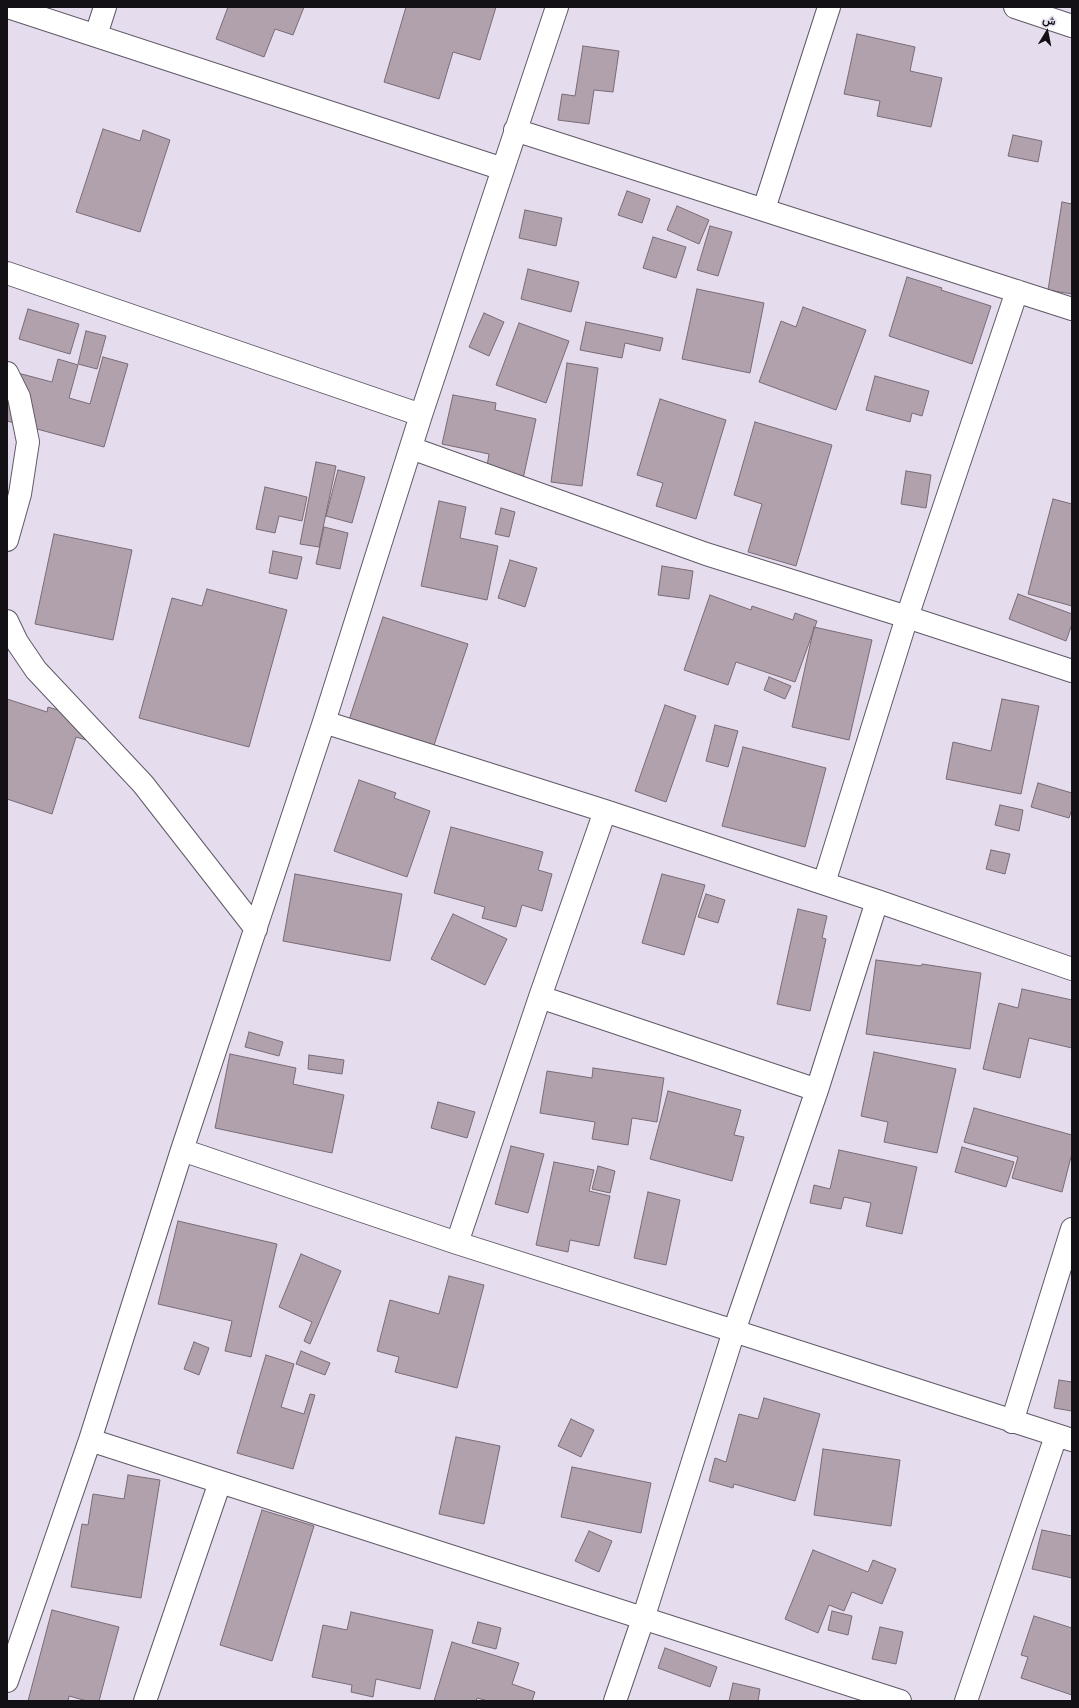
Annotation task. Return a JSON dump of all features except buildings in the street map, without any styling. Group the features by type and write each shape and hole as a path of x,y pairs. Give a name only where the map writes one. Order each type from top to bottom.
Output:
{"street":[{"path":"8,7 503,169"},
{"path":"96,35 106,7"},
{"path":"7,1681 90,1440 182,1150 324,722 421,415 556,7"},
{"path":"764,209 829,7"},
{"path":"1015,7 1041,11 1072,26"},
{"path":"516,130 1072,309"},
{"path":"7,273 421,415"},
{"path":"824,883 907,617 1017,291"},
{"path":"7,373 19,397 28,442 20,494 7,540"},
{"path":"411,448 706,554 1072,671"},
{"path":"7,621 17,642 36,670 144,784 256,929"},
{"path":"324,722 605,811 824,883 1072,969"},
{"path":"457,1243 540,997 605,811"},
{"path":"615,1701 643,1619 734,1331 818,1090 877,901"},
{"path":"540,997 818,1090"},
{"path":"182,1150 457,1243 1064,1438 966,1701"},
{"path":"1012,1422 1072,1229"},
{"path":"90,1440 900,1701"},
{"path":"145,1701 220,1482"}]}
